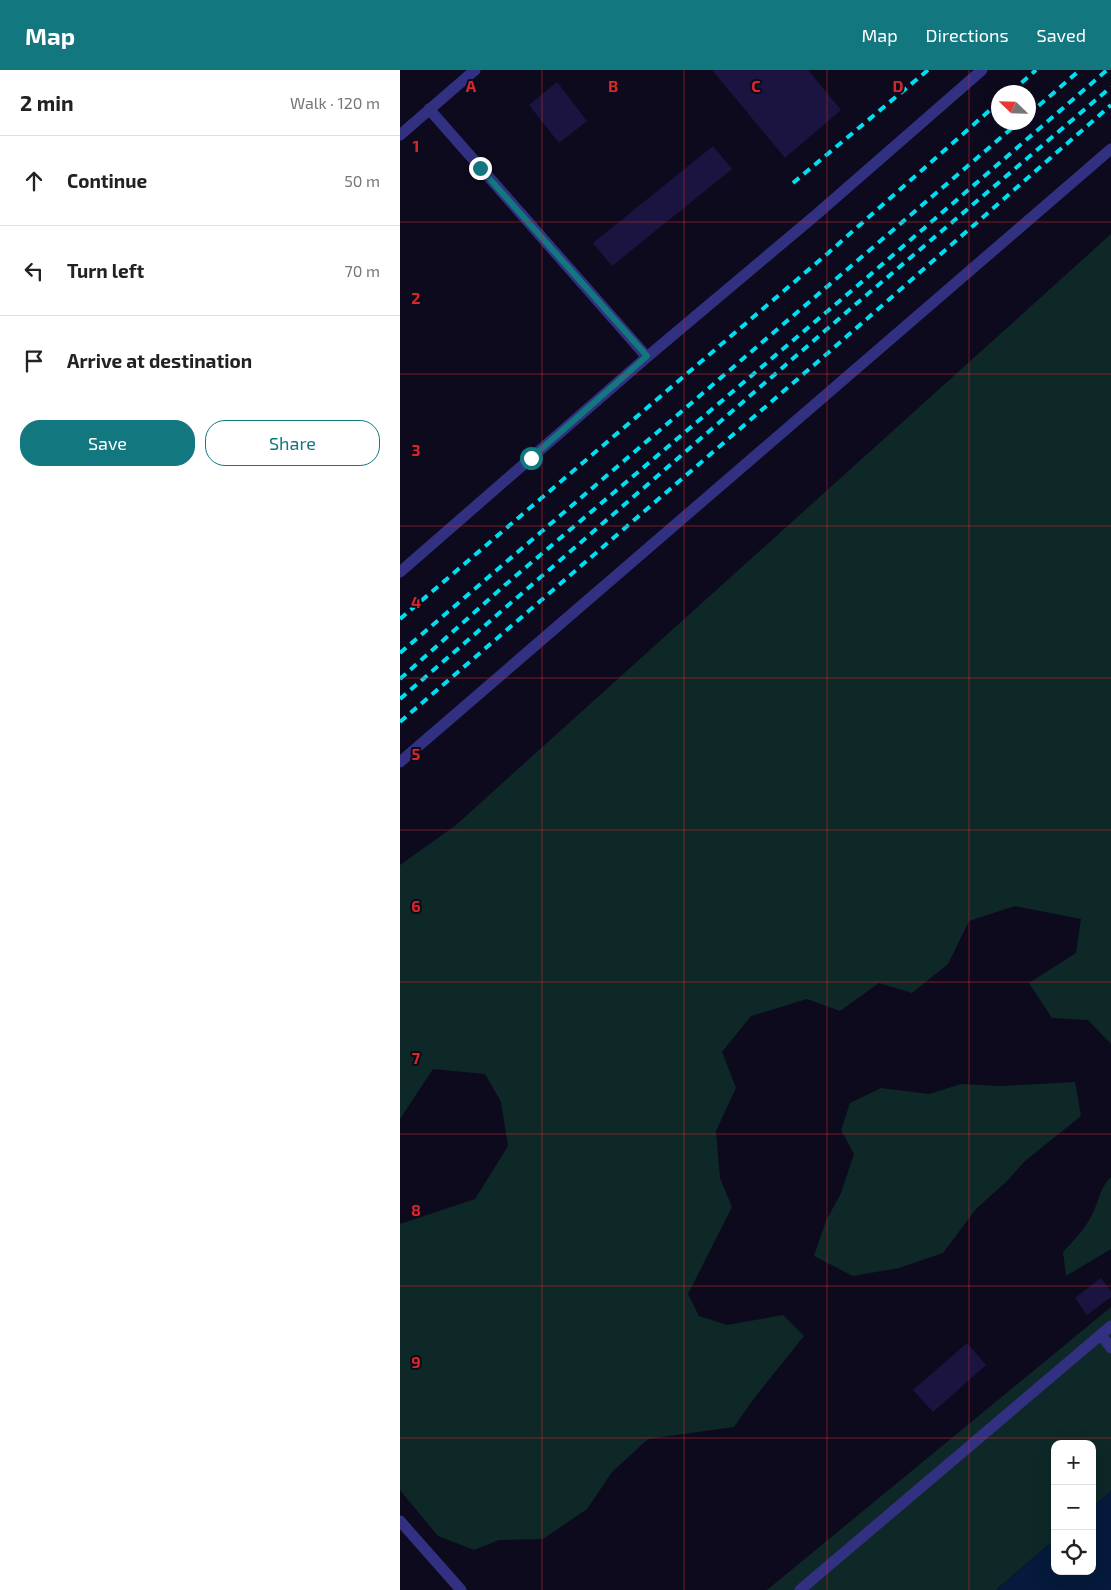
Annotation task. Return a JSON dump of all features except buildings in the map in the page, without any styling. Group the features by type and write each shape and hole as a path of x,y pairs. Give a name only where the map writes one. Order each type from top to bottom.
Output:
{"lane":[{"path":"400,135 475,70"},
{"path":"400,572 647,356 817,214 982,70"},
{"path":"429,110 647,356"},
{"path":"400,762 1111,149"},
{"path":"800,1590 1111,1326"},
{"path":"1101,1335 1111,1348"},
{"path":"400,1521 460,1590"}],"green space":[{"path":"1111,234 1111,1044 1088,1020 1052,1018 1029,983 1076,953 1081,919 1015,906 969,921 948,964 912,993 879,983 840,1011 807,999 751,1016 722,1052 736,1088 716,1131 720,1178 732,1207 688,1294 699,1316 727,1325 783,1315 804,1336 755,1397 734,1427 648,1439 612,1472 587,1509 543,1539 499,1540 474,1550 438,1536 400,1490 400,1224 475,1199 508,1146 501,1102 485,1074 433,1069 400,1119 400,865 456,825"},
{"path":"1075,1082 1081,1116 1025,1161 1007,1181 976,1209 943,1253 899,1268 853,1276 814,1256 826,1221 841,1193 854,1154 841,1130 850,1103 881,1088 929,1094 961,1084 1000,1086"},
{"path":"1111,1177 1111,1249 1066,1276 1063,1252 1089,1220 1102,1190"},
{"path":"1111,1307 1111,1491 1096,1504 1096,1440 1051,1440 1051,1542 996,1590 767,1590"}],"water":[{"path":"1111,1491 1111,1590 996,1590 1051,1542 1051,1575 1096,1575 1096,1504"}],"railway":[{"path":"793,183 928,70"},
{"path":"1019,85 1036,70"},
{"path":"1036,108 1080,70"},
{"path":"400,679 505,585 863,281 1107,70"},
{"path":"400,699 856,304 1111,87"},
{"path":"400,722 829,352 1111,105"},
{"path":"400,619 827,254 991,109"},
{"path":"400,653 1010,130"}],"route":[{"path":"480,168 647,356 531,458"}]}
